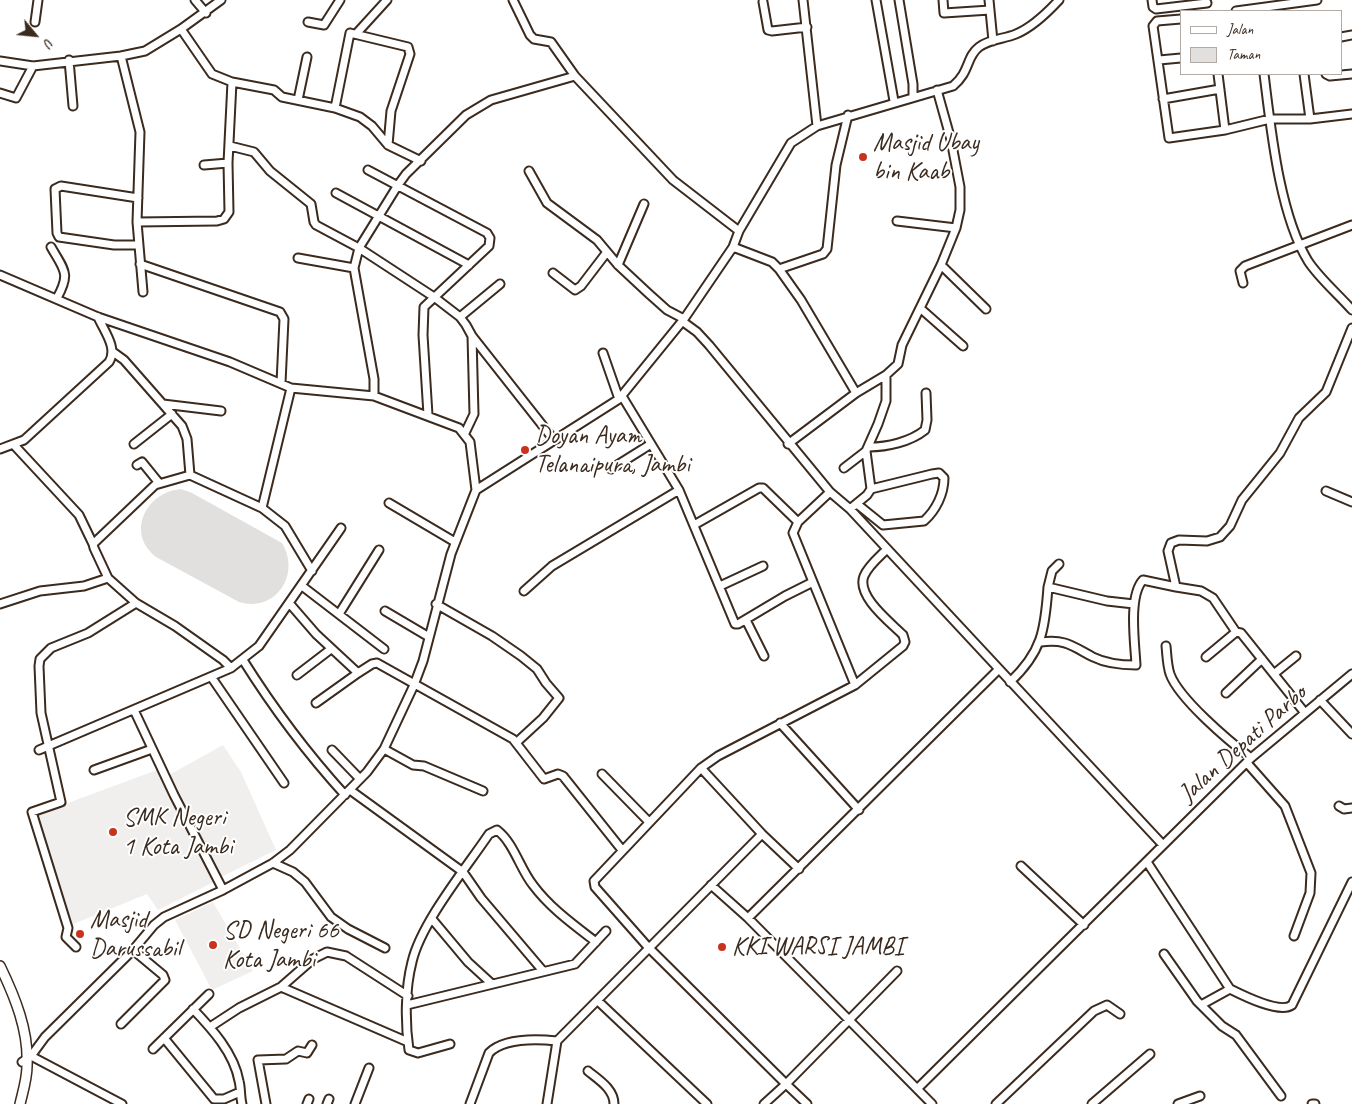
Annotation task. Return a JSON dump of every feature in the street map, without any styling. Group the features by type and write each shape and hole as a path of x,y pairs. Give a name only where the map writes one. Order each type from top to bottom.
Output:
{"main road":[{"path":"0,966 24,1028 27,1059 20,1104"},
{"path":"0,979 27,1059 14,1104"}],"street":[{"path":"35,22 38,0"},
{"path":"195,0 206,12"},
{"path":"0,60 33,66 69,60 121,56 145,51 181,30 221,0"},
{"path":"308,22 324,25 340,0"},
{"path":"356,34 387,0"},
{"path":"513,0 530,35 534,39 551,42 575,76 673,180 739,231"},
{"path":"803,0 818,126"},
{"path":"876,0 894,102"},
{"path":"899,0 913,84 913,96"},
{"path":"943,0 944,13 990,10"},
{"path":"989,0 993,41"},
{"path":"476,490 620,397 683,320 733,246 739,231 791,143 818,126 848,115 953,86 962,79 978,48 1016,34 1043,17 1059,0"},
{"path":"1152,0 1153,7 1156,10 1207,1"},
{"path":"1240,10 1257,6 1295,8 1315,0"},
{"path":"762,2 768,30 807,27"},
{"path":"1180,19 1157,21 1153,24 1169,138 1225,130 1270,120 1310,119 1352,114"},
{"path":"181,30 212,74 232,82 274,90 282,97 335,108 360,117 372,126 388,144 420,161"},
{"path":"335,108 350,34 404,45 410,50 391,111 388,144"},
{"path":"121,56 140,132 137,222 142,292"},
{"path":"298,100 307,57"},
{"path":"1158,60 1180,58"},
{"path":"69,60 73,106"},
{"path":"0,103 1,94 14,98 17,97 33,66"},
{"path":"1218,75 1225,130"},
{"path":"1264,75 1282,186 1300,246 1309,262 1352,310"},
{"path":"1304,75 1310,119"},
{"path":"1328,75 1341,75"},
{"path":"374,396 374,379 354,268 359,248 379,216 406,174 466,115 491,100 575,76"},
{"path":"137,222 217,222 224,219 229,212 228,163 232,82"},
{"path":"1163,99 1220,89"},
{"path":"788,444 856,393 886,375 898,364 902,345 941,265 956,228 960,210 960,187 951,140 937,90"},
{"path":"779,269 823,254 827,248 836,165 848,115"},
{"path":"230,146 254,152 270,171 311,204 316,225 359,248 434,297 460,317 472,336 554,440"},
{"path":"204,165 228,163"},
{"path":"368,170 489,234 489,246 424,307 428,415"},
{"path":"529,171 547,203 597,240 618,265 667,310 697,332 788,444 830,492 850,510 1163,845"},
{"path":"138,198 85,188 61,186 55,189 56,233 59,237 139,246"},
{"path":"336,193 469,265"},
{"path":"618,265 644,204"},
{"path":"898,220 956,228"},
{"path":"1243,283 1242,268 1352,225"},
{"path":"733,246 772,262 779,269 801,300 856,393"},
{"path":"51,247 66,276 57,298"},
{"path":"553,273 575,290 581,286 607,252"},
{"path":"298,258 354,268"},
{"path":"140,264 280,312 284,319 282,383"},
{"path":"941,265 986,309"},
{"path":"0,275 98,317 230,362 291,388 374,396 428,415 459,428 470,442 476,490 455,542 414,685 384,749 360,780 290,850 273,863 223,890 164,917 144,935 133,950 50,1032 27,1059 122,1104"},
{"path":"460,317 500,284"},
{"path":"920,308 963,346"},
{"path":"98,317 113,352 124,360 172,414 185,432 190,475"},
{"path":"1176,587 1168,552 1171,543 1179,540 1207,540 1220,537 1230,526 1242,500 1280,454 1299,418 1326,392 1352,328"},
{"path":"465,434 474,414 472,336"},
{"path":"0,448 14,445 24,440 109,362 113,352"},
{"path":"603,353 620,397 679,490 735,624 746,620 785,596 814,582"},
{"path":"871,489 867,449 886,401 886,375"},
{"path":"262,508 291,388"},
{"path":"844,468 867,449 887,446 910,439 925,430 927,420 926,393"},
{"path":"163,404 221,411"},
{"path":"134,444 172,414"},
{"path":"611,469 651,444"},
{"path":"14,445 79,515 108,578 136,603 175,626 223,660 231,668"},
{"path":"137,465 142,462 159,483"},
{"path":"850,510 871,489 932,474 939,474 944,478 944,487 935,509 924,521 884,526 858,504"},
{"path":"93,544 159,483 190,475 262,508 285,526 312,571"},
{"path":"694,525 759,488 763,488 798,522"},
{"path":"524,591 552,566 679,490"},
{"path":"1326,491 1352,502"},
{"path":"830,492 798,522 794,528 794,539 814,582 855,685"},
{"path":"389,504 455,542"},
{"path":"39,750 212,678 243,660 259,646 341,528"},
{"path":"339,614 379,550"},
{"path":"807,1104 648,947 594,884 596,877 701,768 718,756 855,685 905,642 903,635 866,596 863,584 867,571 886,550"},
{"path":"1010,682 1025,668 1041,642 1050,574 1058,564"},
{"path":"720,586 763,566"},
{"path":"0,604 40,590 84,586 108,578"},
{"path":"1041,642 1061,641 1099,660 1119,665 1136,665 1134,604 1143,580 1201,591 1213,598 1236,632 1244,637 1305,712"},
{"path":"302,586 384,649"},
{"path":"1048,587 1107,601 1134,604"},
{"path":"76,947 66,937 68,928 32,812 61,802 41,714 40,658 51,648 88,633 136,603"},
{"path":"290,604 331,649 358,673"},
{"path":"436,604 492,636 521,656 537,669 546,683 560,698 543,718 517,742"},
{"path":"384,611 429,638"},
{"path":"746,620 764,656"},
{"path":"1206,657 1236,632"},
{"path":"1166,646 1170,674 1180,690 1220,734 1249,761 1285,806 1311,873 1310,893 1294,936"},
{"path":"297,675 331,649"},
{"path":"1275,673 1296,656"},
{"path":"1226,693 1262,659"},
{"path":"243,660 287,727 347,792 463,872 481,898 542,971"},
{"path":"316,702 372,664 377,663 517,742 541,777 547,779 561,774 568,780 622,850"},
{"path":"748,918 859,810 999,669"},
{"name":"Jalan Depati Parbo","path":"917,1089 1249,761 1352,674"},
{"path":"212,678 284,783"},
{"path":"1320,700 1352,734"},
{"path":"134,710 223,890"},
{"path":"780,723 859,810"},
{"path":"94,770 152,749"},
{"path":"384,749 413,765 424,766 483,791"},
{"path":"332,750 360,780"},
{"path":"701,768 762,834 799,869"},
{"path":"602,774 648,821"},
{"path":"1339,806 1344,810 1352,808"},
{"path":"450,1044 413,1052 409,1050 408,996 412,962 425,929 489,834 497,830 533,885 560,914 596,942"},
{"path":"547,1104 557,1041 762,834"},
{"path":"1147,862 1230,990 1251,1000 1282,1008 1292,1005 1352,882"},
{"path":"273,863 293,872 305,882 331,917 348,929 385,948"},
{"path":"1020,866 1084,925"},
{"path":"710,885 748,918 932,1104"},
{"path":"432,919 468,962 492,984"},
{"path":"408,1005 575,964 606,931"},
{"path":"121,1024 165,980 163,975 133,950"},
{"path":"210,1027 238,1008 281,987 320,954 336,952 346,956 408,996"},
{"path":"1164,954 1201,1006 1222,1026 1236,1035 1281,1096"},
{"path":"764,1104 897,971"},
{"path":"281,987 408,1042"},
{"path":"1201,1006 1230,990"},
{"path":"153,1050 209,994"},
{"path":"598,1000 707,1104"},
{"path":"996,1104 1094,1011 1107,1005 1120,1014"},
{"path":"193,1009 210,1027 230,1055 236,1070 242,1104"},
{"path":"164,1038 214,1099 224,1099 240,1092"},
{"path":"470,1104 489,1053 494,1048 538,1039 557,1041"},
{"path":"266,1104 258,1060 286,1059 298,1051 307,1053 312,1045"},
{"path":"1092,1104 1150,1054"},
{"path":"355,1104 369,1068"},
{"path":"588,1071 610,1090 614,1097 614,1104"},
{"path":"1178,1104 1200,1096"}],"shaded area":[{"path":"223,745 241,772 276,850 221,877 169,775"},
{"name":"SMK Negeri 1 Kota Jambi","path":"157,770 216,881 158,910 147,894 71,925 30,817"},
{"name":"SD Negeri 66 Kota Jambi","path":"213,902 253,971 212,990 175,920"}],"green space":[{"path":"181,489 192,493 282,543 287,555 288,567 282,588 274,596 264,602 252,604 239,602 156,557 147,547 142,537 141,526 144,515 158,498 169,492"}],"place":[{"name":"Masjid Ubay bin Kaab","path":"863,157"},
{"name":"Doyan Ayam Telanaipura, Jambi","path":"525,450"},
{"name":"SMK Negeri 1 Kota Jambi","path":"113,832"},
{"name":"Masjid Darussabil","path":"80,934"},
{"name":"SD Negeri 66 Kota Jambi","path":"213,945"},
{"name":"KKI WARSI JAMBI","path":"722,947"}]}
